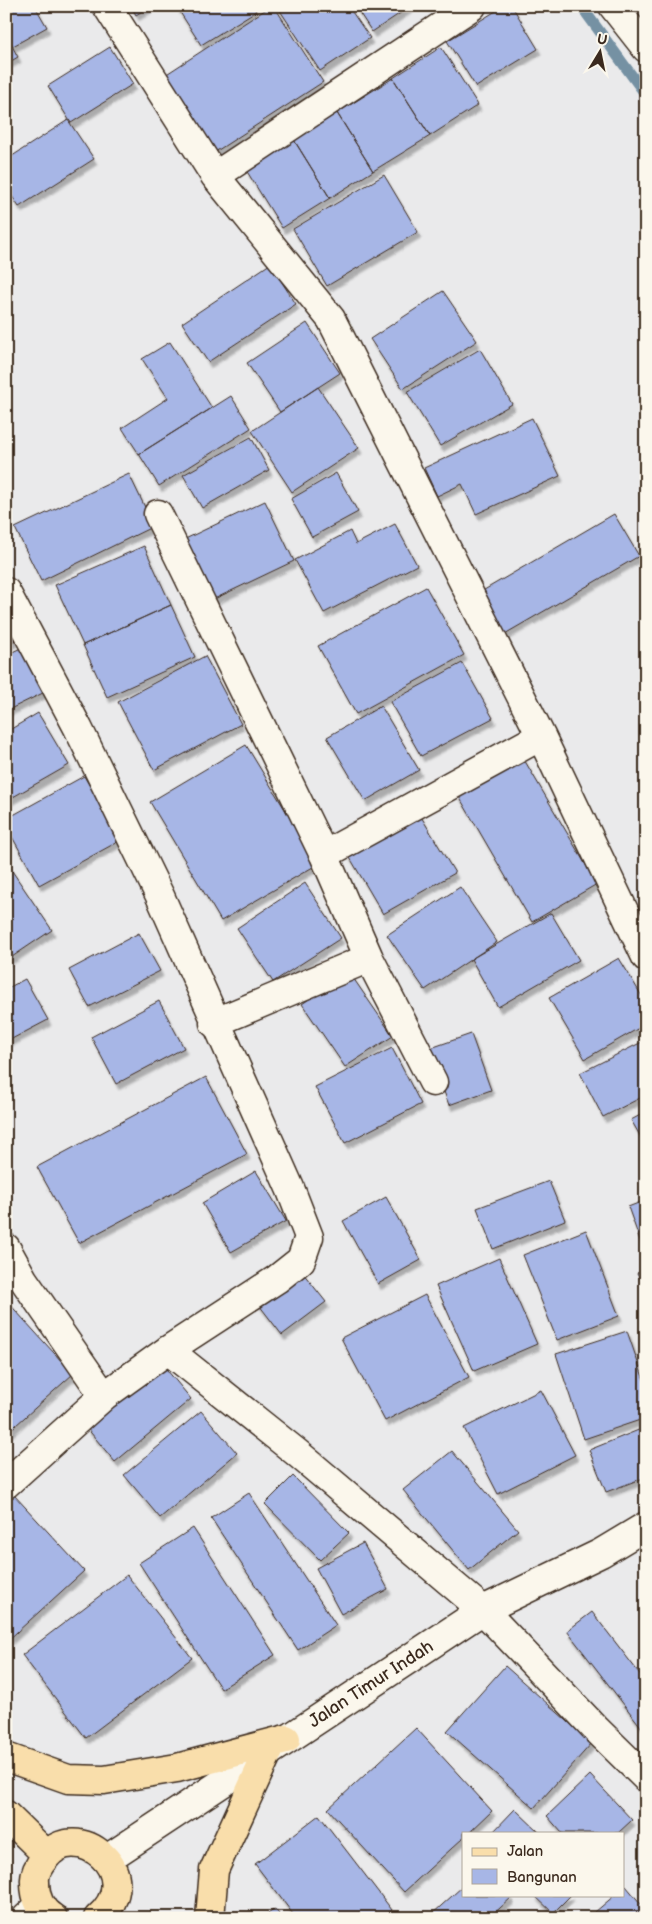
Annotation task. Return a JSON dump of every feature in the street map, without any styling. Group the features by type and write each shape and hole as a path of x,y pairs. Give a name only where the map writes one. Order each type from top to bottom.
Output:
{"main road":[{"path":"6,1757 68,1779 104,1780 177,1768 278,1745"},
{"path":"210,1918 214,1870 278,1745"},
{"path":"6,1815 47,1855"},
{"path":"39,1914 34,1878 38,1866 47,1855 61,1846 78,1844 94,1849 107,1859 115,1878 116,1889 113,1912"}],"street":[{"path":"107,6 215,176 331,319 541,736 646,957"},
{"path":"215,176 472,6"},
{"path":"613,6 646,48"},
{"path":"158,514 324,855 369,958 433,1082"},
{"path":"6,592 78,728 142,860 290,1188 309,1237 301,1260 277,1279 168,1350 104,1396 6,1484"},
{"path":"324,855 541,736"},
{"path":"214,1022 369,958"},
{"path":"6,1248 23,1279 104,1396"},
{"path":"168,1350 296,1452 484,1610 595,1728 646,1778"},
{"name":"Jalan Timur Indah","path":"107,1859 484,1610 601,1553 646,1526"}],"building":[{"path":"6,6 35,6 47,27 13,46 6,35"},
{"path":"131,6 150,6 136,15"},
{"path":"176,6 253,6 256,11 201,45"},
{"path":"271,6 274,6 323,82 212,154 162,77"},
{"path":"277,6 348,6 370,38 320,71"},
{"path":"355,6 411,6 372,32"},
{"path":"504,6 512,6 538,49 476,87 447,41"},
{"path":"6,35 18,57 6,64"},
{"path":"110,47 133,84 71,123 48,86"},
{"path":"441,47 478,105 430,136 393,78"},
{"path":"393,78 430,136 373,171 337,113"},
{"path":"337,113 373,171 330,198 294,140"},
{"path":"68,120 94,159 19,207 6,187 6,160"},
{"path":"294,140 330,198 282,228 246,170"},
{"path":"384,175 418,232 327,286 293,229"},
{"path":"270,264 296,304 208,362 182,323"},
{"path":"443,291 477,341 403,389 370,339"},
{"path":"307,323 340,373 280,412 247,363"},
{"path":"170,342 212,408 139,454 122,428 168,398 142,359"},
{"path":"480,349 512,404 440,446 407,392"},
{"path":"318,387 359,448 292,492 252,431"},
{"path":"231,396 251,428 159,486 139,454"},
{"path":"532,418 560,476 476,514 462,484 437,496 424,468"},
{"path":"251,437 269,470 202,508 183,475"},
{"path":"336,473 358,512 312,537 291,499"},
{"path":"129,474 154,526 41,581 15,528"},
{"path":"265,501 294,561 210,601 181,541"},
{"path":"614,514 639,556 503,635 479,593"},
{"path":"395,524 417,565 324,613 295,560 350,531 356,544"},
{"path":"144,546 171,605 83,645 55,585"},
{"path":"426,587 464,655 356,714 318,646"},
{"path":"171,605 195,657 107,697 83,645"},
{"path":"6,623 14,641 6,644"},
{"path":"23,647 45,692 6,711 6,655"},
{"path":"205,656 241,724 154,770 118,702"},
{"path":"462,663 493,718 421,756 390,702"},
{"path":"381,706 419,770 365,801 327,737"},
{"path":"38,713 69,765 6,801 6,732"},
{"path":"246,745 318,864 221,921 150,802"},
{"path":"519,751 597,884 532,922 454,788"},
{"path":"84,776 121,840 39,885 6,826 6,819"},
{"path":"417,810 455,873 383,914 346,851"},
{"path":"6,862 52,930 6,961"},
{"path":"305,883 341,938 273,982 237,928"},
{"path":"460,887 497,942 425,990 387,935"},
{"path":"551,913 579,960 498,1007 471,959"},
{"path":"139,933 160,971 89,1007 69,970"},
{"path":"619,958 646,1003 646,1024 585,1059 549,998"},
{"path":"349,972 393,1036 345,1067 302,1004"},
{"path":"25,979 48,1020 6,1042 6,989"},
{"path":"159,1001 184,1048 116,1084 91,1037"},
{"path":"471,1034 491,1090 449,1105 428,1049"},
{"path":"646,1040 646,1095 603,1117 580,1073"},
{"path":"392,1048 421,1104 345,1143 315,1087"},
{"path":"206,1077 247,1154 79,1243 37,1167"},
{"path":"646,1112 646,1146 631,1120"},
{"path":"256,1171 286,1221 231,1252 202,1203"},
{"path":"549,1181 565,1220 493,1249 477,1208"},
{"path":"386,1197 421,1260 378,1284 343,1221"},
{"path":"646,1200 646,1245 642,1246 628,1207"},
{"path":"586,1230 619,1316 557,1340 523,1255"},
{"path":"499,1258 537,1344 474,1371 436,1286"},
{"path":"299,1268 326,1302 282,1335 256,1301"},
{"path":"646,1269 646,1289 637,1273"},
{"path":"425,1295 469,1377 385,1421 341,1338"},
{"path":"6,1300 73,1374 6,1434"},
{"path":"627,1331 646,1386 646,1418 584,1439 556,1354"},
{"path":"162,1364 191,1399 115,1462 86,1427"},
{"path":"541,1390 575,1455 498,1494 464,1428"},
{"path":"201,1411 237,1453 160,1518 124,1475"},
{"path":"646,1427 646,1477 606,1492 589,1450"},
{"path":"452,1451 518,1530 469,1570 403,1490"},
{"path":"293,1476 349,1533 320,1560 265,1504"},
{"path":"249,1493 336,1625 298,1650 211,1518"},
{"path":"14,1495 84,1571 6,1642 6,1502"},
{"path":"193,1528 275,1655 221,1689 139,1563"},
{"path":"363,1543 388,1589 341,1614 316,1568"},
{"path":"127,1575 192,1658 86,1738 22,1655"},
{"path":"592,1612 646,1682 645,1732 567,1631"},
{"path":"505,1666 592,1743 534,1808 447,1731"},
{"path":"416,1728 492,1811 470,1832 462,1832 462,1839 404,1892 328,1809"},
{"path":"590,1775 632,1820 619,1832 561,1832 547,1816"},
{"path":"515,1809 539,1832 493,1832"},
{"path":"319,1815 392,1910 383,1918 296,1918 255,1864"},
{"path":"626,1886 646,1910 646,1918 588,1918 614,1896 624,1896 624,1887"},
{"path":"462,1887 462,1896 510,1896 511,1898 489,1918 433,1918 431,1915"},
{"path":"535,1896 570,1896 553,1913"},
{"path":"275,1909 282,1918 262,1918"}],"waterway":[{"path":"581,6 646,95"}]}
